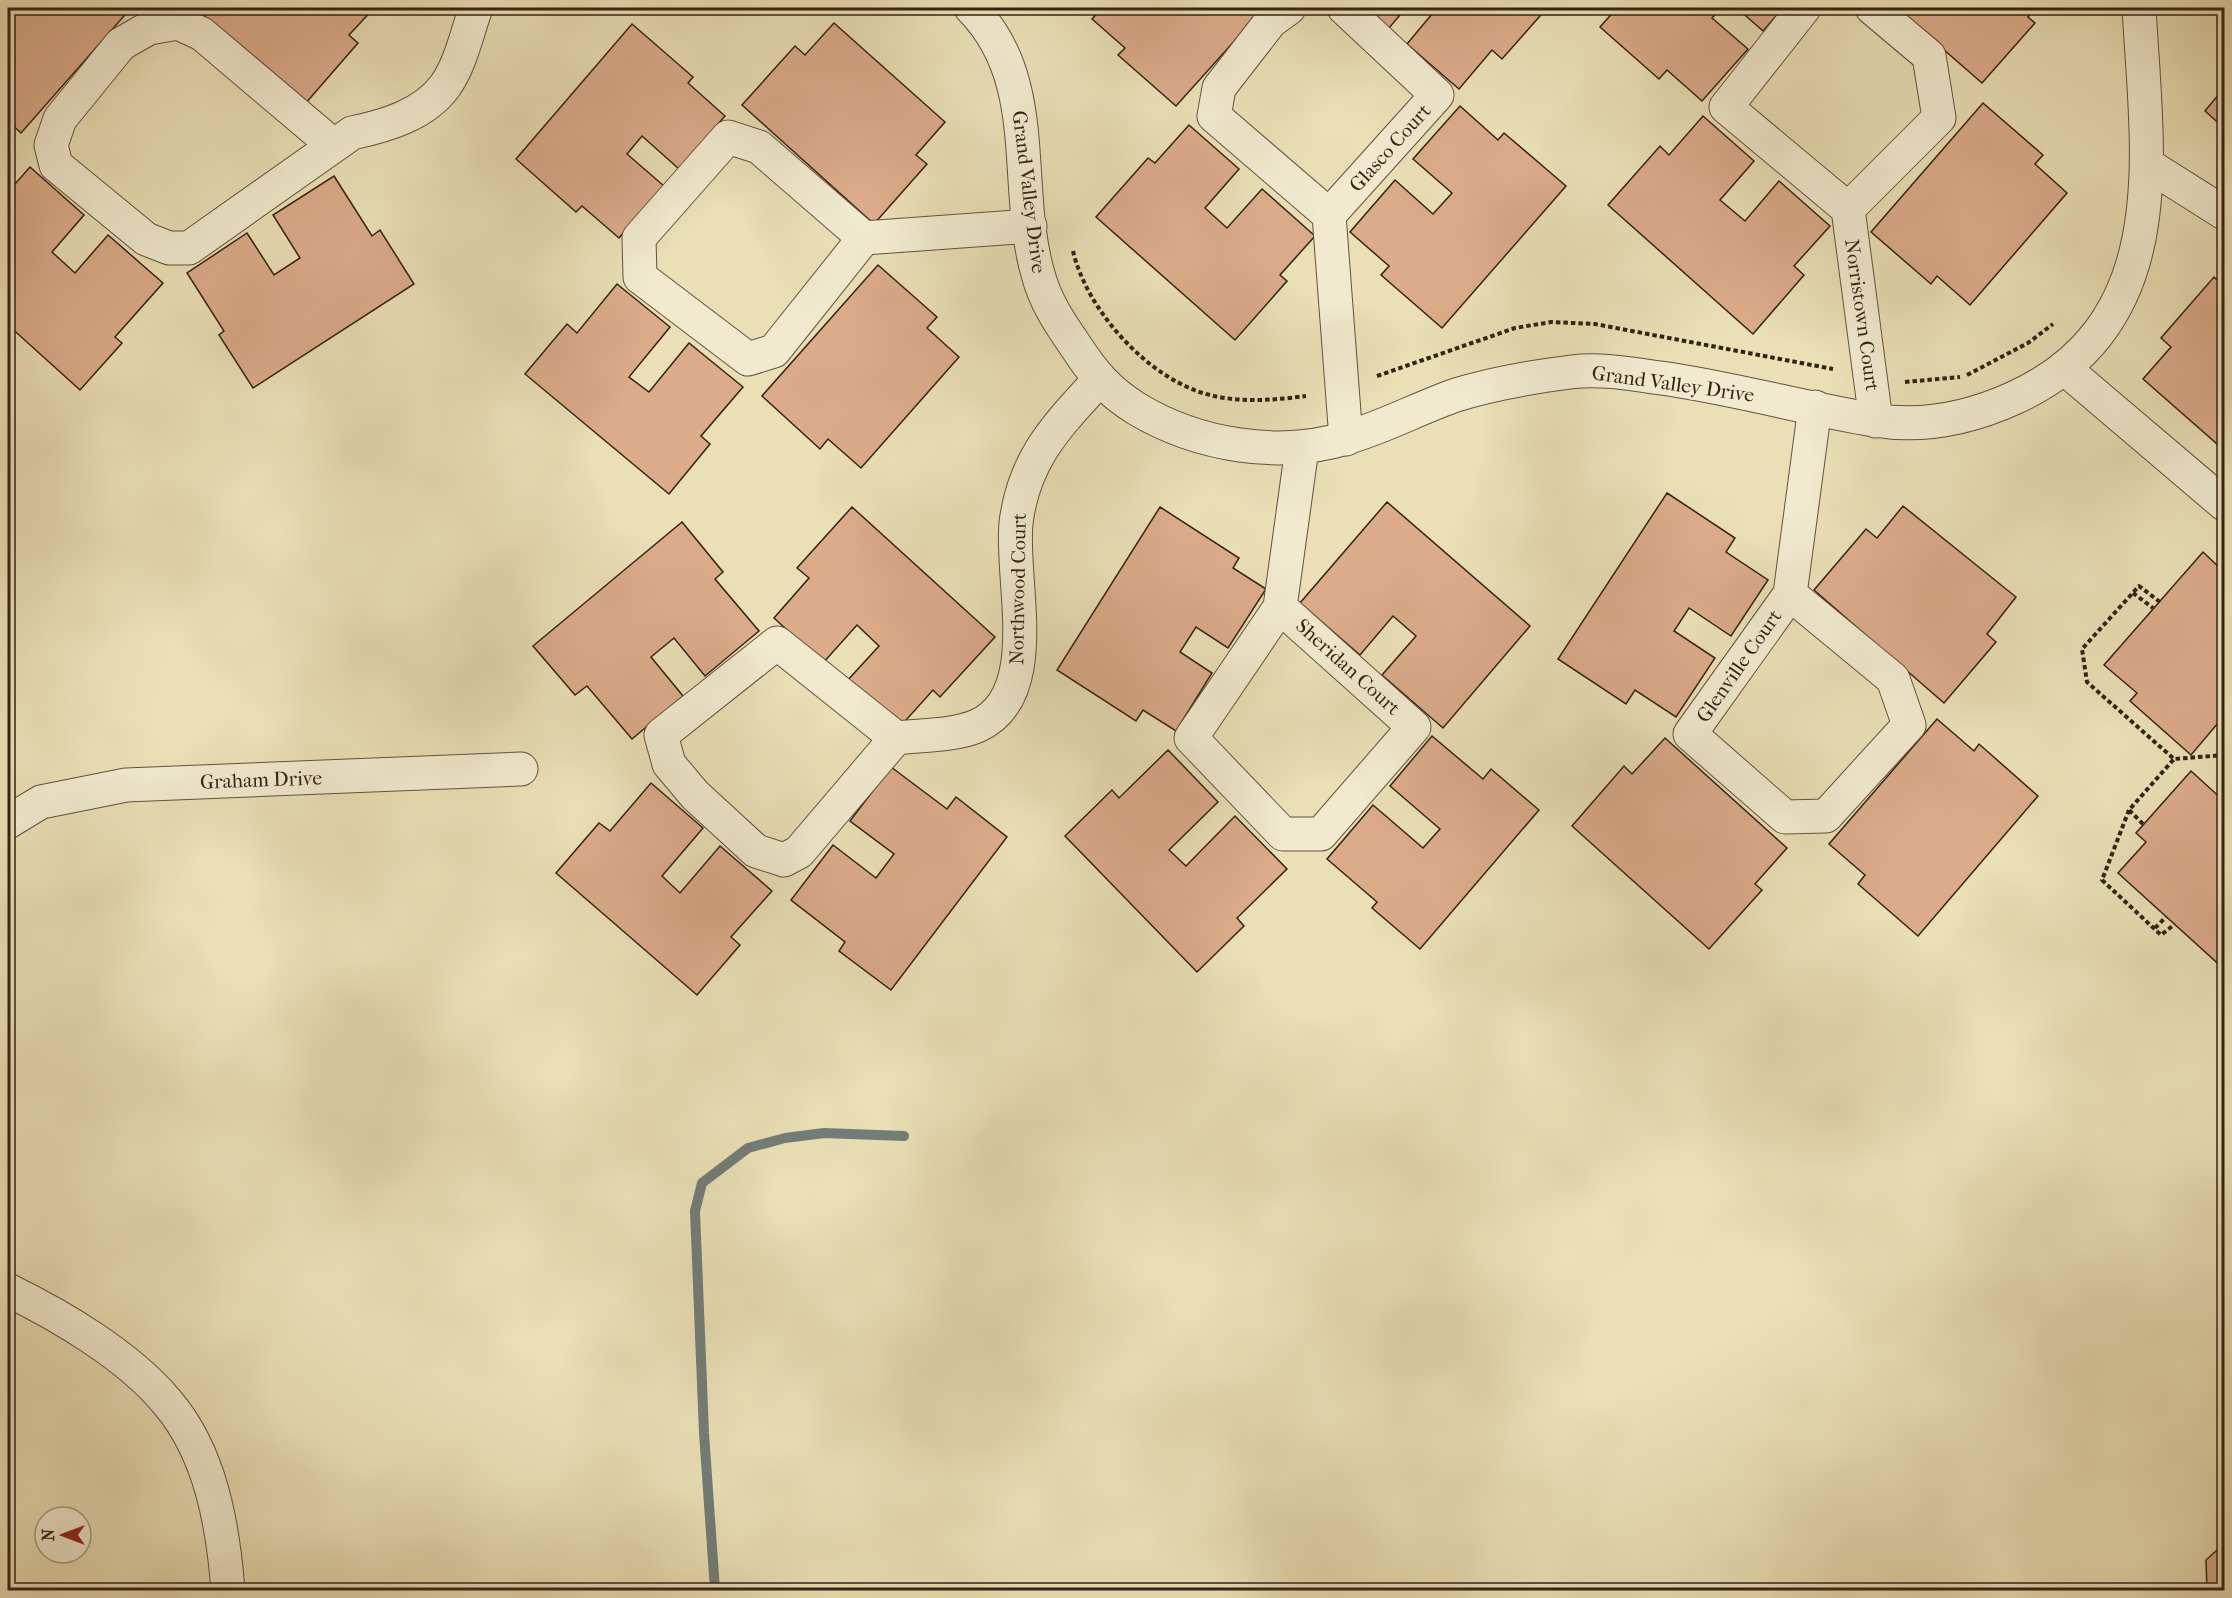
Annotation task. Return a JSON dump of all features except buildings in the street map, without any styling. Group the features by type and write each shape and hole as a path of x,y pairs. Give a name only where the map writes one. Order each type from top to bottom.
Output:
{"street":[{"path":"333,145 202,34 178,23 149,28 122,44 60,119 51,145 56,165 146,239 169,248 189,248 352,133 378,127 413,113 434,98 446,84 476,8"},
{"path":"1289,8 1271,21 1219,88 1214,116 1329,215 1346,439"},
{"name":"Glasco Court","path":"1329,215 1437,95 1344,8"},
{"path":"1804,8 1726,107 1848,209 1939,118 1929,56 1872,8"},
{"name":"Grand Valley Drive","path":"987,12 1009,63 1018,101 1036,270 1049,309 1099,380 1136,408 1166,424 1202,437 1247,445 1302,448 1346,439 1455,396 1506,381 1578,371 1621,372 1710,385 1876,421 1922,423 1987,411 2028,392 2064,368 2091,342 2112,310 2128,279 2141,240 2148,165 2139,8"},
{"path":"864,238 774,351 748,359 640,277 639,238 728,137 759,147 864,238 1030,226"},
{"path":"2148,165 2224,213"},
{"name":"Norristown Court","path":"1848,209 1876,421"},
{"path":"2064,368 2224,504"},
{"name":"Northwood Court","path":"896,738 957,732 979,725 1001,706 1012,690 1020,662 1016,524 1021,499 1030,469 1047,436 1099,380"},
{"name":"Glenville Court","path":"1790,594 1893,679 1909,725 1826,816 1785,818 1690,734 1790,594 1815,407"},
{"name":"Sheridan Court","path":"1280,607 1414,727 1321,834 1283,834 1191,738 1280,607 1302,448"},
{"path":"777,643 896,738 799,852 784,860 756,850 695,795 669,764 661,735 777,643"},
{"name":"Graham Drive","path":"8,822 40,802 126,785 521,769"},
{"path":"8,1290 86,1335 140,1374 168,1403 192,1440 214,1493 228,1590"}],"path":[{"path":"1070,241 1077,267 1090,296 1107,321 1156,370 1179,384 1210,395 1273,400 1319,395 1473,341 1515,328 1551,322 1595,324 1896,382 1964,376 2028,344 2062,317"},
{"path":"2160,602 2139,585 2082,649 2087,681 2174,759"},
{"path":"2133,593 2153,609"},
{"path":"2175,924 2162,935 2102,880 2129,810 2174,759 2224,754"},
{"path":"2129,810 2143,824"},
{"path":"2155,928 2166,917"}],"waterway":[{"path":"715,1590 704,1433 695,1211 702,1183 748,1148 785,1138 824,1133 904,1136"}]}
